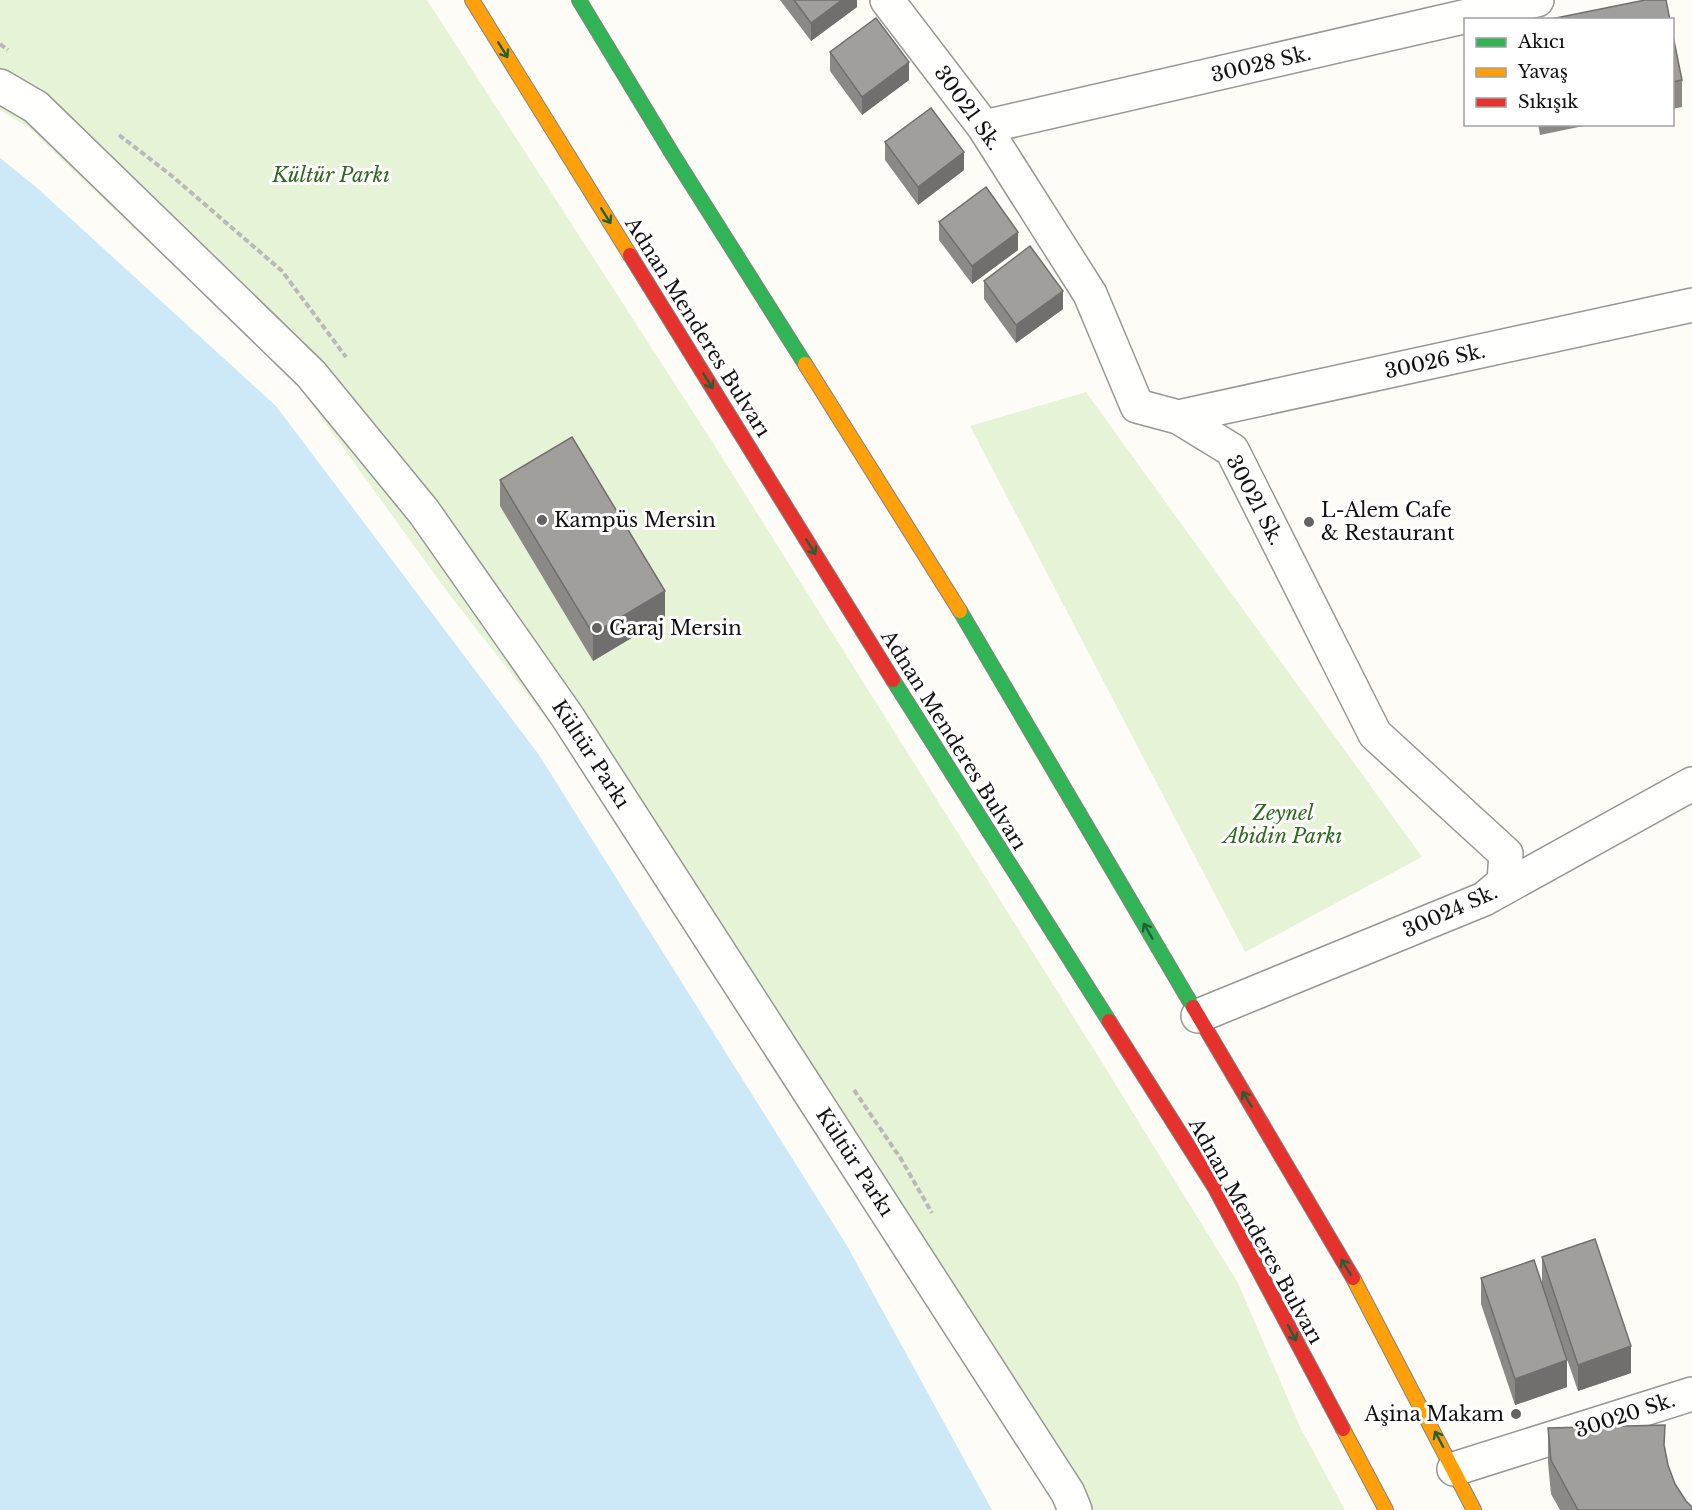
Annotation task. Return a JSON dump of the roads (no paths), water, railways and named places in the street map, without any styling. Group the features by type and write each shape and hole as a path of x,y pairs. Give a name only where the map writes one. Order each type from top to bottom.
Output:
{"main road":[{"name":"Adnan Menderes Bulvarı","path":"472,0 848,608 1215,1188 1386,1510"},
{"path":"579,0 673,156 946,587 1354,1280 1474,1510"}],"street":[{"name":"30028 Sk.","path":"984,128 1537,0"},
{"name":"30021 Sk.","path":"895,1 984,128 1090,294 1137,406 1178,417 1232,450 1375,734 1506,854 1504,882 1484,898"},
{"name":"Kültür Parkı","path":"0,86 36,107 311,374 424,512 567,716 1068,1493 1075,1510"},
{"name":"30026 Sk.","path":"1178,417 1692,305"},
{"name":"30024 Sk.","path":"1198,1016 1484,898 1692,784"},
{"name":"30020 Sk.","path":"1454,1469 1692,1394"}],"water":[{"path":"0,158 36,187 276,406 539,755 846,1244 992,1510 0,1510"}],"place":[{"name":"Kampüs Mersin","path":"542,520"},
{"name":"L-Alem Cafe & Restaurant","path":"1309,522"},
{"name":"Garaj Mersin","path":"597,628"},
{"name":"Aşina Makam","path":"1516,1414"}],"park label":[{"name":"Zeynel Abidin Parkı","path":"1283,824"}]}
